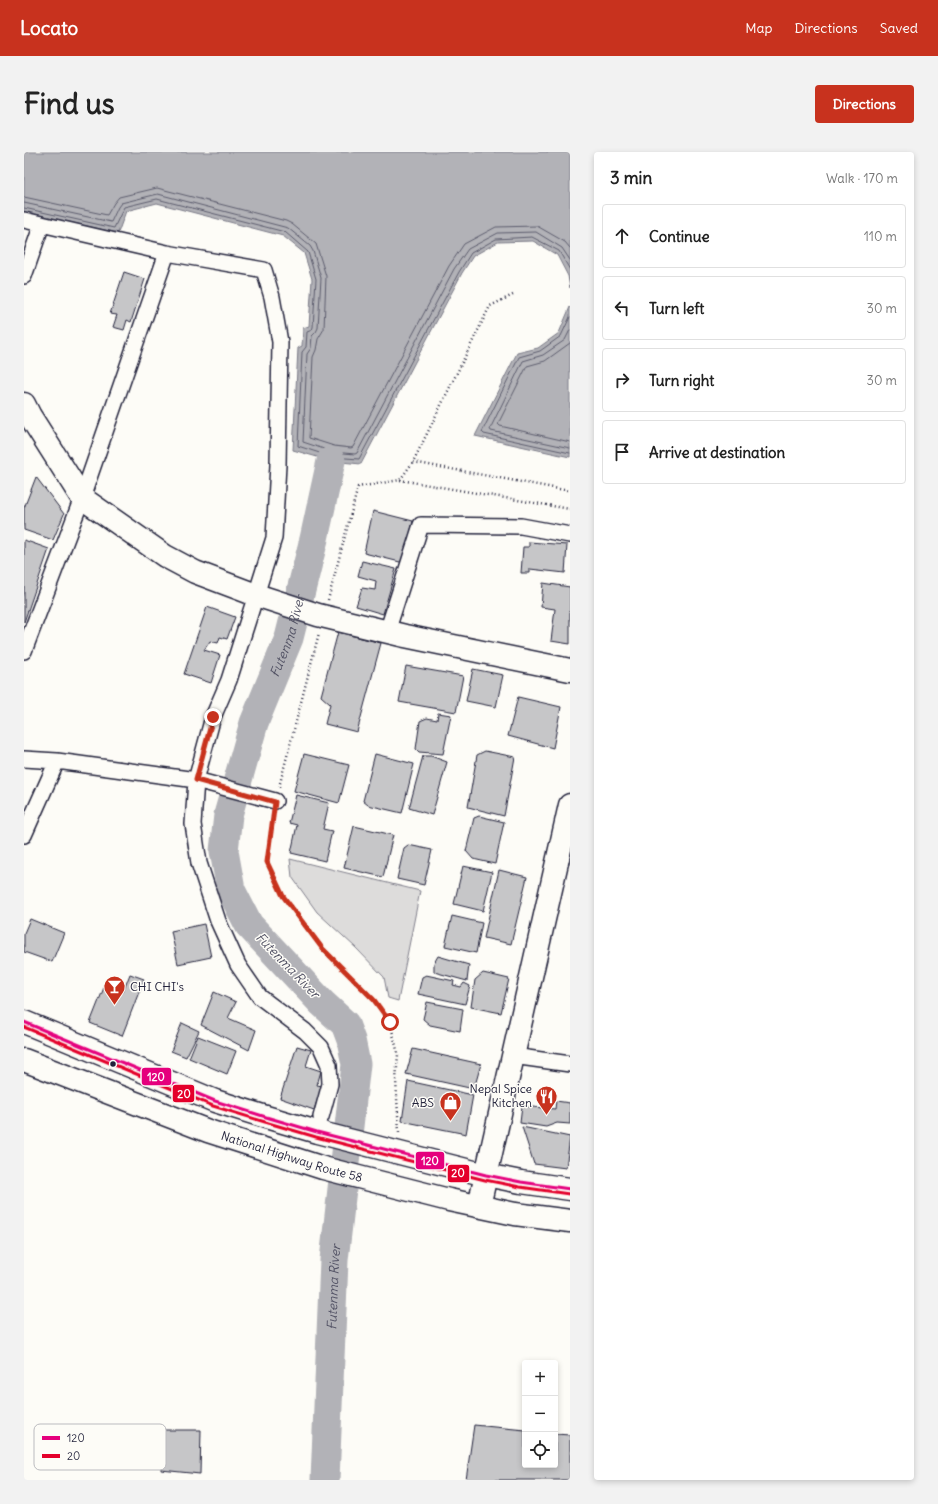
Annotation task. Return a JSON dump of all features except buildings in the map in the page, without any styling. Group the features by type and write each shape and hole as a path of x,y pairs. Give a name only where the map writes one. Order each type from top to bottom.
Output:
{"main road":[{"path":"24,404 82,498 165,556 195,572 260,596 321,615 413,638 570,670"},
{"path":"479,1206 570,805"},
{"path":"24,1022 215,1101 324,1126 377,1147 486,1175 570,1189"},
{"name":"National Highway Route 58","path":"24,1060 208,1131 323,1168 515,1214 570,1222"}],"street":[{"path":"24,220 167,253 264,270 272,296 280,342 278,465 274,538 260,596 229,680 213,717 203,782 193,824 198,855 218,921 238,965 260,997 306,1031 321,1046 328,1065 330,1084 324,1126"},
{"path":"24,276 42,224"},
{"path":"24,650 82,498 167,253"},
{"path":"387,632 421,525 521,526 570,535"},
{"path":"24,759 57,761 203,782 275,802"},
{"path":"24,835 57,761"},
{"path":"513,1056 570,1064"}],"path":[{"path":"400,480 413,462 490,306 513,295"},
{"path":"413,462 570,491"},
{"path":"399,1139 396,1080 398,1054 390,1022 374,1000 322,948 283,896 267,862 275,802 321,615 358,487 400,480 570,509"}],"shaded area":[{"path":"290,859 420,891 398,1001 388,998 384,977 356,948 317,912 292,877"}],"water":[{"path":"24,152 570,152 570,288 568,276 557,255 533,241 498,242 473,256 462,273 361,464 331,461 293,450 298,348 302,346 303,328 309,326 312,279 304,253 283,236 157,203 126,211 118,233 24,212"},
{"path":"570,307 570,457 475,436 517,353 538,348 559,333"}],"waterway":[{"name":"Futenma River","path":"325,1480 334,1260 356,1064 351,1040 345,1024 322,1003 249,925 231,890 224,851 228,815 254,723 289,638 314,539 331,461"}],"transit line":[{"name":"120","path":"24,1022 215,1101 266,1117 317,1132 486,1175 570,1189"},
{"name":"20","path":"24,1027 213,1106 265,1122 316,1137 485,1180 569,1194"}],"place":[{"name":"CHI CHI's","path":"115,1006"},
{"name":"Nepal Spice Kitchen","path":"547,1116"},
{"name":"ABS","path":"450,1122"}],"route":[{"path":"213,717 196,780 275,802 267,862 283,896 322,948 374,1000 390,1022"}]}
